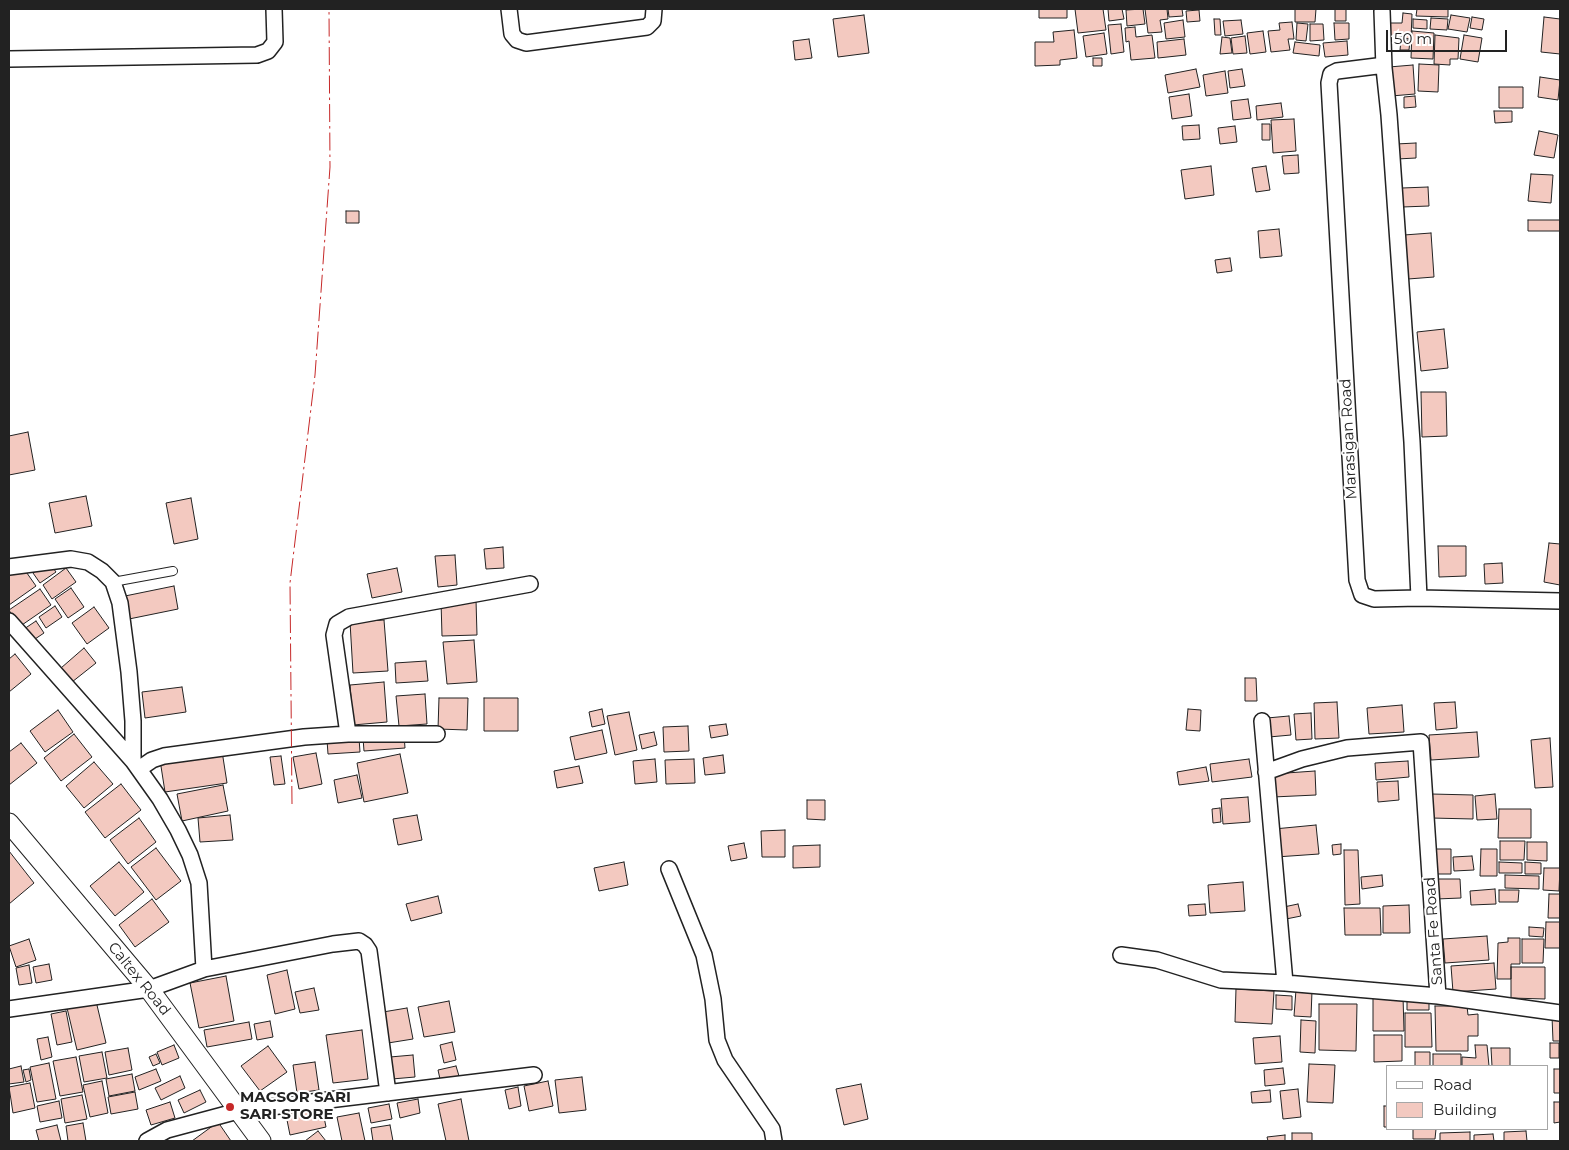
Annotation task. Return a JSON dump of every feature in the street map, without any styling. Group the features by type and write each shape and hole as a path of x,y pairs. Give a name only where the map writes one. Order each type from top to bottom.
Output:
{"street":[{"path":"9,59 257,55 268,51 276,42 274,9"},
{"path":"509,9 512,34 517,40 526,43 648,27 653,21 654,9"},
{"path":"1382,11 1384,68 1412,442 1419,598"},
{"name":"Marasigan Road","path":"1384,68 1377,66 1337,70 1331,74 1329,83 1357,580 1362,595 1374,599 1560,601"},
{"path":"9,567 71,559 88,562 102,571 112,582 120,603 129,672 136,765"},
{"path":"348,734 334,635 337,624 349,617 530,584"},
{"path":"9,621 136,765 160,799 190,855 199,882 204,969"},
{"path":"1262,721 1285,983"},
{"path":"136,765 164,756 304,737 348,734 437,734"},
{"name":"Santa Fe Road","path":"1266,772 1302,758 1347,748 1421,742 1438,996 1560,1013"},
{"name":"Caltex Road","path":"9,823 149,989 261,1141"},
{"path":"669,869 704,955 714,999 717,1040 725,1060 772,1129 774,1141"},
{"path":"9,1009 149,989 204,969 359,941 369,951 388,1093"},
{"path":"1121,956 1157,960 1221,980 1285,983 1438,996"},
{"path":"147,1141 168,1130 238,1111 534,1075"}],"lane":[{"path":"112,582 173,571"}],"building":[{"path":"1039,9 1067,9 1067,18 1039,18"},
{"path":"1075,9 1103,9 1106,30 1078,33"},
{"path":"1108,9 1122,9 1124,19 1109,21"},
{"path":"1143,9 1145,24 1127,26 1126,10"},
{"path":"1145,9 1167,9 1168,19 1160,20 1162,32 1148,33"},
{"path":"1168,9 1182,9 1183,16 1169,17"},
{"path":"1295,9 1316,9 1315,22 1295,22"},
{"path":"1335,9 1346,9 1346,21 1335,21"},
{"path":"1417,9 1448,9 1448,17 1416,16"},
{"path":"1199,10 1200,21 1187,22 1186,11"},
{"path":"1403,13 1412,14 1411,39 1401,38 1402,36 1386,35 1386,23 1402,23"},
{"path":"864,15 869,53 838,57 833,19"},
{"path":"1451,15 1470,18 1467,32 1448,29"},
{"path":"1472,17 1484,19 1482,30 1470,28"},
{"path":"1544,17 1560,19 1560,54 1541,52"},
{"path":"1431,18 1448,19 1447,30 1430,29"},
{"path":"1214,19 1220,19 1221,35 1215,35"},
{"path":"1413,19 1427,20 1427,29 1413,28"},
{"path":"1183,20 1185,37 1166,39 1164,23"},
{"path":"1241,20 1243,34 1225,36 1223,21"},
{"path":"1292,22 1294,39 1288,39 1290,50 1271,52 1268,31 1280,30 1279,23"},
{"path":"1297,23 1308,24 1306,41 1296,40"},
{"path":"1334,23 1349,23 1349,39 1335,40"},
{"path":"1121,24 1124,52 1111,54 1108,25"},
{"path":"1310,24 1323,24 1324,40 1310,41"},
{"path":"1135,27 1136,37 1152,35 1155,58 1131,60 1129,41 1126,42 1125,28"},
{"path":"1074,30 1077,58 1060,60 1060,65 1035,66 1035,42 1054,42 1053,32"},
{"path":"1263,31 1266,52 1250,54 1247,33"},
{"path":"1412,31 1434,33 1433,59 1411,58"},
{"path":"1104,33 1107,54 1086,57 1083,36"},
{"path":"1435,35 1459,38 1458,59 1450,59 1450,65 1434,64"},
{"path":"1464,35 1482,38 1478,62 1460,59"},
{"path":"1245,36 1247,53 1233,54 1231,38"},
{"path":"1222,37 1230,38 1232,53 1220,54"},
{"path":"809,39 812,58 795,60 793,41"},
{"path":"1184,39 1186,55 1158,58 1157,42"},
{"path":"1401,40 1410,40 1409,50 1400,50"},
{"path":"1347,41 1348,55 1325,57 1323,43"},
{"path":"1295,42 1320,45 1319,56 1293,53"},
{"path":"1093,58 1102,58 1102,66 1093,66"},
{"path":"1419,64 1439,65 1438,92 1418,91"},
{"path":"1413,65 1415,94 1391,96 1389,67"},
{"path":"1196,69 1200,87 1168,93 1165,75"},
{"path":"1242,69 1245,86 1230,88 1228,71"},
{"path":"1225,71 1228,93 1206,96 1203,75"},
{"path":"1540,77 1560,80 1558,100 1538,97"},
{"path":"1499,87 1523,87 1523,108 1499,108"},
{"path":"1189,94 1192,116 1172,119 1169,97"},
{"path":"1415,96 1416,107 1404,108 1404,97"},
{"path":"1248,99 1251,118 1233,120 1231,101"},
{"path":"1281,103 1283,117 1257,120 1256,106"},
{"path":"1494,111 1512,111 1512,122 1495,123"},
{"path":"1294,119 1296,151 1273,153 1271,120"},
{"path":"1262,124 1270,124 1270,140 1262,140"},
{"path":"1199,125 1200,139 1183,140 1182,126"},
{"path":"1235,126 1237,142 1220,144 1218,128"},
{"path":"1539,131 1558,135 1554,158 1534,155"},
{"path":"1416,143 1416,158 1397,159 1396,144"},
{"path":"1298,155 1299,173 1284,174 1282,156"},
{"path":"1211,166 1214,195 1185,199 1181,170"},
{"path":"1266,166 1270,190 1256,192 1252,168"},
{"path":"1531,174 1553,175 1551,203 1528,201"},
{"path":"1428,187 1429,206 1402,207 1402,188"},
{"path":"346,211 359,211 359,223 346,223"},
{"path":"1528,220 1560,220 1560,231 1528,231"},
{"path":"1279,229 1282,256 1260,258 1258,231"},
{"path":"1431,233 1434,277 1408,279 1404,235"},
{"path":"1230,258 1232,271 1217,273 1215,260"},
{"path":"1444,329 1448,368 1421,371 1417,332"},
{"path":"1421,392 1446,392 1447,436 1422,437"},
{"path":"28,432 35,470 9,475 9,436"},
{"path":"86,496 92,526 55,533 49,503"},
{"path":"191,498 198,539 174,544 166,503"},
{"path":"1549,543 1560,544 1560,585 1544,582"},
{"path":"1438,546 1466,546 1466,576 1439,577"},
{"path":"503,547 504,568 486,569 484,549"},
{"path":"455,555 457,585 438,587 435,556"},
{"path":"49,562 56,572 40,583 33,573"},
{"path":"1502,563 1503,583 1485,584 1484,564"},
{"path":"22,566 36,586 9,605 9,575"},
{"path":"66,568 76,582 52,599 43,585"},
{"path":"397,568 402,592 372,598 367,574"},
{"path":"174,586 178,609 129,619 125,596"},
{"path":"71,588 84,607 68,618 55,599"},
{"path":"40,589 51,605 19,627 9,610"},
{"path":"476,600 477,635 442,636 441,601"},
{"path":"55,606 62,617 46,628 39,617"},
{"path":"94,607 109,628 87,644 72,623"},
{"path":"384,620 388,671 353,673 350,622"},
{"path":"36,621 44,633 29,643 21,631"},
{"path":"474,640 477,682 447,684 443,642"},
{"path":"84,648 96,663 72,682 61,668"},
{"path":"15,654 31,674 9,692 9,659"},
{"path":"426,661 428,681 396,683 395,663"},
{"path":"1245,678 1256,678 1257,701 1245,701"},
{"path":"384,682 387,722 353,725 350,685"},
{"path":"182,687 186,712 145,718 142,692"},
{"path":"425,694 427,724 399,726 396,696"},
{"path":"439,698 468,698 467,730 438,729"},
{"path":"484,698 518,698 518,731 484,731"},
{"path":"1337,702 1339,738 1315,739 1314,703"},
{"path":"1455,702 1457,728 1436,730 1434,703"},
{"path":"1402,705 1404,732 1369,734 1367,708"},
{"path":"602,709 605,724 592,727 589,712"},
{"path":"1188,709 1201,710 1200,731 1186,730"},
{"path":"58,710 73,732 45,752 30,731"},
{"path":"629,712 637,750 615,755 607,716"},
{"path":"1311,713 1312,739 1296,740 1294,714"},
{"path":"1289,716 1291,735 1269,737 1267,718"},
{"path":"726,724 728,735 711,738 709,726"},
{"path":"688,726 689,751 664,752 663,727"},
{"path":"602,730 607,753 575,760 570,737"},
{"path":"654,732 657,745 642,749 639,735"},
{"path":"1477,732 1479,757 1431,760 1429,735"},
{"path":"74,734 92,757 61,781 44,758"},
{"path":"404,735 405,748 364,751 363,738"},
{"path":"359,738 360,752 328,754 327,740"},
{"path":"1550,738 1553,787 1535,788 1531,740"},
{"path":"21,743 37,763 9,785 9,752"},
{"path":"222,751 227,783 165,792 160,760"},
{"path":"316,753 322,784 299,789 293,757"},
{"path":"400,754 408,793 364,802 357,763"},
{"path":"723,755 725,773 705,775 703,758"},
{"path":"281,756 285,784 274,785 270,757"},
{"path":"655,759 657,782 635,784 633,761"},
{"path":"694,759 695,783 666,784 665,760"},
{"path":"1249,759 1252,777 1212,782 1210,764"},
{"path":"1408,761 1409,777 1376,780 1375,763"},
{"path":"94,762 113,784 84,808 66,786"},
{"path":"579,766 583,783 557,788 554,771"},
{"path":"1206,767 1209,781 1179,785 1177,772"},
{"path":"1315,771 1316,795 1273,797 1272,774"},
{"path":"357,775 362,798 338,803 334,780"},
{"path":"1398,781 1399,800 1378,802 1377,782"},
{"path":"121,784 141,810 105,838 85,812"},
{"path":"223,785 228,811 182,821 177,794"},
{"path":"1431,794 1473,795 1473,819 1431,818"},
{"path":"1495,794 1497,819 1477,820 1475,796"},
{"path":"1248,797 1250,822 1223,824 1221,799"},
{"path":"807,800 825,800 825,820 807,819"},
{"path":"1220,808 1221,822 1213,823 1212,809"},
{"path":"1499,809 1531,809 1531,838 1498,838"},
{"path":"230,815 233,840 200,842 198,818"},
{"path":"417,815 422,840 398,845 393,819"},
{"path":"139,818 156,842 128,864 110,840"},
{"path":"1316,825 1319,854 1276,857 1274,829"},
{"path":"785,830 785,857 762,857 761,831"},
{"path":"1500,841 1525,841 1524,860 1500,860"},
{"path":"1527,842 1547,842 1547,861 1527,860"},
{"path":"744,843 747,858 731,861 728,846"},
{"path":"1341,844 1341,854 1333,855 1332,845"},
{"path":"820,845 820,867 793,868 793,846"},
{"path":"156,848 181,881 156,900 131,867"},
{"path":"1431,849 1451,849 1451,874 1431,874"},
{"path":"1481,849 1497,849 1497,876 1480,876"},
{"path":"1344,850 1358,850 1360,904 1345,905"},
{"path":"9,851 34,883 9,904"},
{"path":"1472,856 1474,870 1454,871 1453,857"},
{"path":"119,862 144,892 115,916 90,886"},
{"path":"624,862 628,885 599,891 594,868"},
{"path":"1499,862 1522,863 1522,873 1499,873"},
{"path":"1525,862 1541,863 1541,874 1525,874"},
{"path":"1544,868 1560,868 1559,891 1543,890"},
{"path":"1382,875 1383,886 1362,889 1361,877"},
{"path":"1505,875 1539,876 1539,889 1505,888"},
{"path":"1435,879 1460,879 1461,898 1436,899"},
{"path":"1243,882 1245,911 1210,913 1208,885"},
{"path":"1495,889 1496,904 1471,905 1470,891"},
{"path":"1499,890 1519,890 1518,902 1499,902"},
{"path":"1549,894 1560,894 1560,918 1548,918"},
{"path":"438,896 442,913 411,921 406,904"},
{"path":"152,899 169,922 135,947 119,925"},
{"path":"1205,904 1206,915 1189,916 1188,905"},
{"path":"1298,904 1301,916 1281,920 1279,908"},
{"path":"1409,905 1410,933 1383,933 1383,906"},
{"path":"1344,908 1380,908 1381,935 1345,935"},
{"path":"1546,922 1560,922 1560,948 1545,948"},
{"path":"1529,927 1544,928 1543,937 1529,936"},
{"path":"1487,936 1489,960 1445,963 1443,939"},
{"path":"1508,938 1520,938 1520,964 1511,964 1511,979 1497,979 1498,943 1508,942"},
{"path":"29,939 36,960 16,967 9,946"},
{"path":"1522,939 1544,939 1543,963 1522,963"},
{"path":"1494,963 1496,989 1453,992 1451,966"},
{"path":"49,964 52,980 36,983 33,967"},
{"path":"29,965 32,983 19,985 16,968"},
{"path":"1511,967 1545,967 1545,999 1511,998"},
{"path":"287,970 295,1009 275,1014 267,975"},
{"path":"226,976 234,1021 199,1028 190,983"},
{"path":"314,988 319,1010 300,1013 295,992"},
{"path":"1236,989 1274,991 1272,1024 1235,1022"},
{"path":"1296,990 1312,991 1311,1017 1294,1016"},
{"path":"1276,995 1292,996 1292,1010 1276,1009"},
{"path":"1403,996 1404,1031 1373,1031 1373,997"},
{"path":"1429,997 1429,1010 1407,1010 1407,998"},
{"path":"96,1001 106,1043 77,1050 67,1008"},
{"path":"449,1001 455,1032 424,1037 418,1007"},
{"path":"1319,1004 1357,1004 1356,1051 1319,1050"},
{"path":"1435,1006 1467,1006 1468,1015 1478,1014 1478,1036 1468,1036 1468,1051 1436,1051"},
{"path":"407,1008 413,1039 388,1043 383,1012"},
{"path":"66,1011 72,1042 57,1045 51,1014"},
{"path":"1405,1013 1431,1013 1432,1047 1405,1047"},
{"path":"1552,1016 1560,1016 1560,1041 1553,1041"},
{"path":"1301,1020 1316,1021 1315,1053 1300,1052"},
{"path":"270,1021 273,1037 257,1040 254,1024"},
{"path":"249,1022 252,1039 207,1047 204,1030"},
{"path":"362,1030 368,1079 333,1083 326,1035"},
{"path":"1374,1035 1402,1035 1402,1061 1374,1062"},
{"path":"1280,1036 1282,1062 1255,1064 1253,1038"},
{"path":"48,1037 52,1057 41,1060 37,1039"},
{"path":"452,1042 456,1060 444,1063 440,1045"},
{"path":"1550,1043 1559,1043 1559,1058 1550,1058"},
{"path":"174,1045 179,1058 162,1065 157,1052"},
{"path":"1475,1045 1487,1045 1489,1065 1462,1065 1462,1057 1476,1058"},
{"path":"268,1046 287,1072 260,1091 241,1066"},
{"path":"128,1048 132,1070 109,1075 105,1052"},
{"path":"1491,1048 1510,1048 1510,1065 1492,1065"},
{"path":"102,1052 107,1078 84,1082 79,1056"},
{"path":"1415,1052 1430,1052 1430,1065 1415,1065"},
{"path":"156,1054 160,1063 153,1066 149,1057"},
{"path":"1433,1054 1461,1054 1461,1065 1433,1065"},
{"path":"413,1055 415,1077 392,1079 390,1057"},
{"path":"76,1057 83,1092 60,1096 53,1061"},
{"path":"315,1062 319,1090 297,1093 293,1065"},
{"path":"49,1063 56,1099 37,1102 30,1067"},
{"path":"1309,1064 1335,1065 1333,1103 1307,1102"},
{"path":"21,1066 24,1082 9,1084 9,1069"},
{"path":"456,1066 459,1076 440,1079 438,1070"},
{"path":"1283,1068 1285,1084 1265,1086 1264,1070"},
{"path":"29,1069 31,1080 26,1082 23,1070"},
{"path":"156,1069 161,1081 139,1090 135,1077"},
{"path":"1554,1069 1560,1069 1560,1093 1554,1093"},
{"path":"132,1074 135,1091 109,1096 106,1079"},
{"path":"180,1076 185,1088 161,1100 155,1088"},
{"path":"582,1077 586,1110 559,1113 555,1080"},
{"path":"102,1081 108,1113 90,1117 83,1085"},
{"path":"548,1081 553,1106 529,1111 524,1086"},
{"path":"30,1083 35,1108 13,1113 9,1087"},
{"path":"861,1084 868,1119 844,1125 836,1089"},
{"path":"518,1087 521,1106 509,1109 505,1090"},
{"path":"1298,1089 1301,1117 1283,1119 1280,1091"},
{"path":"200,1090 206,1102 184,1113 178,1100"},
{"path":"1270,1090 1271,1102 1252,1103 1251,1092"},
{"path":"135,1092 138,1109 111,1114 108,1097"},
{"path":"82,1095 87,1119 65,1123 61,1099"},
{"path":"418,1099 420,1113 400,1118 397,1103"},
{"path":"461,1099 469,1141 446,1141 438,1104"},
{"path":"59,1101 62,1118 40,1122 37,1106"},
{"path":"170,1102 175,1118 151,1125 146,1110"},
{"path":"321,1102 326,1127 290,1135 285,1110"},
{"path":"1554,1102 1560,1102 1560,1122 1554,1123"},
{"path":"389,1104 392,1119 371,1123 368,1108"},
{"path":"1384,1106 1386,1106 1386,1127 1384,1127"},
{"path":"359,1113 365,1141 342,1141 337,1117"},
{"path":"218,1122 231,1141 192,1141"},
{"path":"83,1123 86,1141 68,1141 66,1126"},
{"path":"57,1125 61,1141 39,1141 36,1130"},
{"path":"390,1125 393,1141 373,1141 371,1128"},
{"path":"1413,1130 1436,1130 1435,1139 1413,1139"},
{"path":"318,1131 326,1141 305,1141"},
{"path":"1526,1131 1527,1141 1504,1141 1504,1132"},
{"path":"1470,1132 1470,1141 1440,1141 1440,1133"},
{"path":"1292,1133 1312,1133 1312,1141 1292,1141"},
{"path":"1493,1134 1494,1141 1474,1141 1474,1135"},
{"path":"1285,1135 1285,1141 1268,1141 1267,1137"}],"power":[{"path":"292,804 290,583 315,375 330,167 329,9"}],"place":[{"name":"MACSOR SARI SARI STORE","path":"230,1107"}]}
